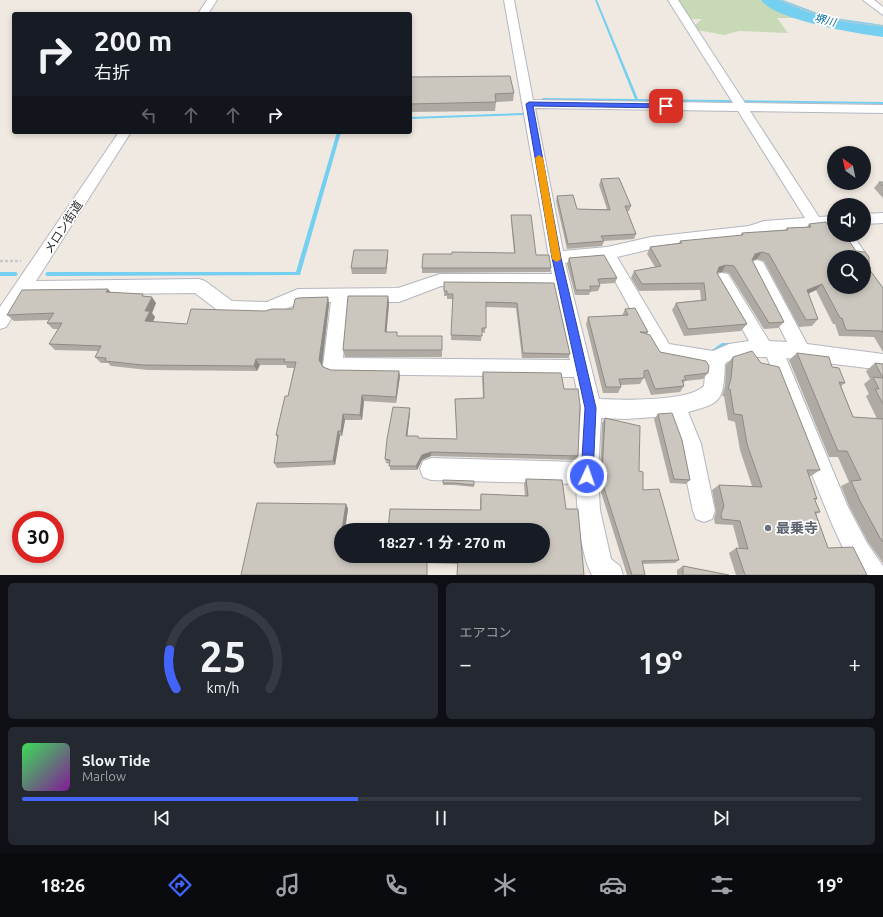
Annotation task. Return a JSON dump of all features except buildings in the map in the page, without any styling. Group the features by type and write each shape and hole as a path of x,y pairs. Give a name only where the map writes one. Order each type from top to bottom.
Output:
{"street":[{"path":"204,12 212,0"},
{"path":"509,0 556,258 591,408 588,473 589,510 601,572"},
{"path":"673,0 815,222"},
{"path":"868,0 883,12"},
{"path":"529,104 883,109"},
{"name":"メロン街道","path":"0,322 125,134"},
{"path":"556,258 607,253 651,243 751,231 764,226 827,221"},
{"path":"607,253 664,352 674,352 716,360 729,352 745,349 769,349 883,362"},
{"path":"757,266 802,352"},
{"path":"722,279 769,349 845,526 861,558 874,575"},
{"path":"22,288 199,286 222,304 230,308 268,309 298,296 340,297 399,295 440,280 562,281"},
{"path":"340,297 333,366 581,370"},
{"path":"591,408 626,410 675,406 706,398 714,390 716,360"},
{"path":"675,406 690,444 704,511"},
{"path":"431,469 588,473"}],"path":[{"path":"780,0 822,17 857,24 883,26"}],"green space":[{"path":"677,0 760,0 799,18 777,18 788,33 739,31 724,35 697,30 694,26 702,19 688,19"}],"waterway":[{"path":"596,0 637,100"},
{"name":"堺川","path":"769,0 796,12 824,21 883,31"},
{"path":"543,99 637,100"},
{"path":"637,100 883,103"},
{"path":"412,118 523,114 528,111"},
{"path":"47,274 298,274 338,134"},
{"path":"0,274 16,274"},
{"path":"711,354 724,345 733,345"}],"slow traffic":[{"path":"539,158 557,259"}],"place":[{"name":"最乗寺","path":"768,528"}],"route":[{"path":"587,476 591,408 556,258 529,104 666,106"}]}
